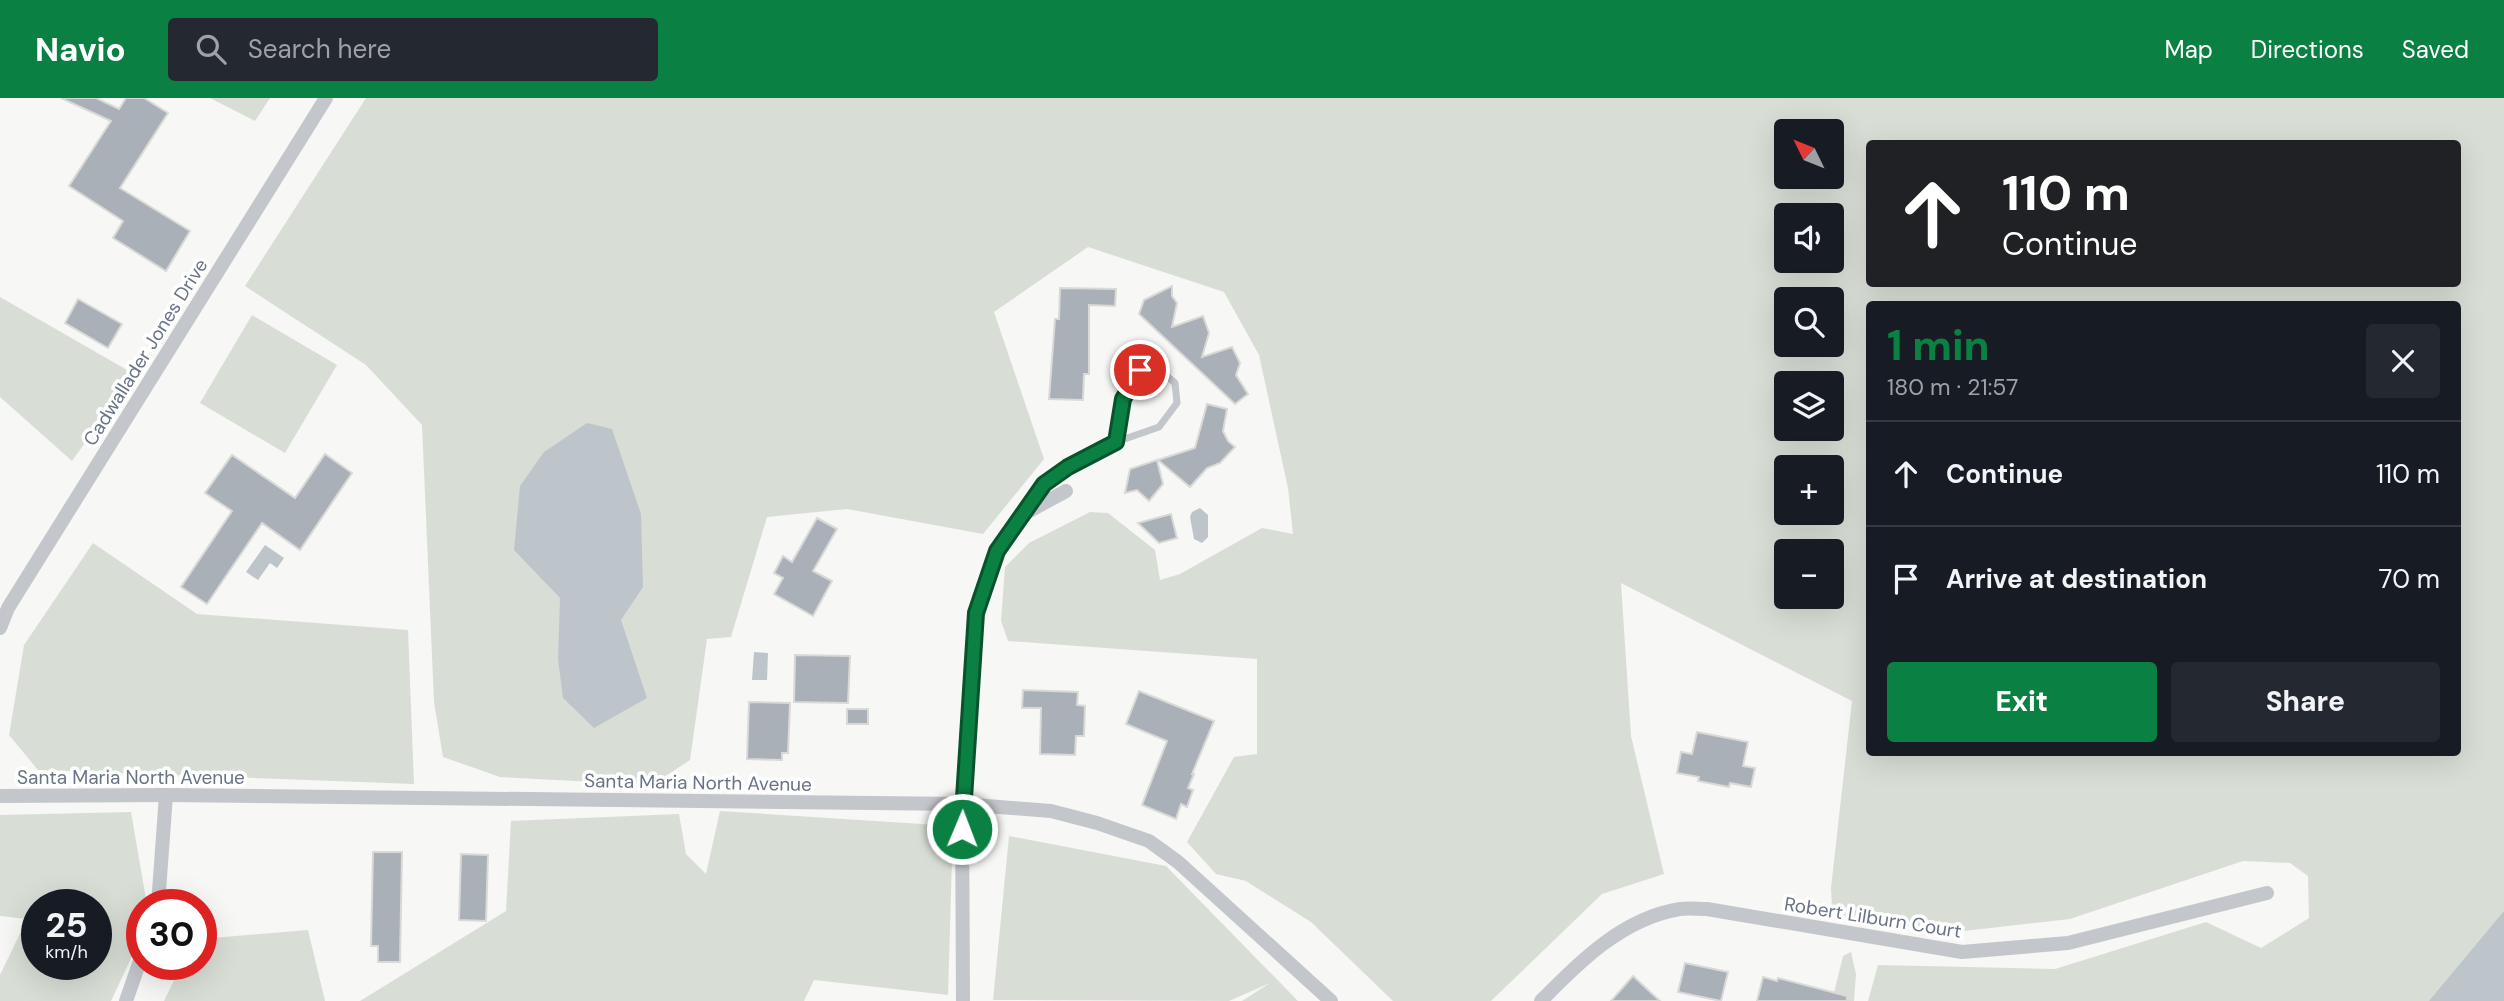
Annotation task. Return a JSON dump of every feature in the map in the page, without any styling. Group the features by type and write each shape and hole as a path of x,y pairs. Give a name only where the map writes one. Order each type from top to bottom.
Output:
{"street":[{"name":"Cadwallader Jones Drive","path":"0,628 8,608 326,98"},
{"path":"963,1001 962,804 976,613 997,551 1022,515 1066,491"},
{"path":"159,889 166,795"},
{"name":"Santa Maria North Avenue","path":"0,796 166,795 962,804 1051,811 1149,841 1178,862 1331,1001"},
{"name":"Robert Lilburn Court","path":"1541,1001 1581,960 1639,921 1680,909 1707,909 1962,953 2068,943 2267,893"},
{"path":"126,1001 133,980"}],"lane":[{"path":"1022,515 1044,484 1068,467 1116,442 1159,427 1177,403 1175,383 1156,367 1140,370 1123,399 1116,442"}],"shaded area":[{"path":"210,98 270,98 255,121"},
{"path":"366,98 2504,98 2504,1001 1868,1001 1878,965 2055,969 2206,922 2261,948 2309,918 2308,876 2290,863 2243,861 2070,919 1964,931 1854,923 1832,909 1831,888 1852,701 1621,583 1631,736 1664,874 1602,894 1491,1001 1393,1001 1311,922 1246,881 1216,874 1187,842 1234,757 1257,754 1257,659 1008,641 1001,621 1005,567 1029,543 1090,512 1108,513 1155,550 1160,580 1180,574 1262,528 1293,534 1288,488 1259,355 1224,292 1088,247 994,312 1044,459 983,534 847,509 767,517 731,637 707,639 690,760 652,785 500,777 443,757 434,702 422,425 366,365 245,286"},
{"path":"0,297 134,374 72,461 0,397"},
{"path":"252,315 337,365 285,453 200,403"},
{"path":"587,423 612,429 641,514 643,587 621,620 647,698 594,728 563,698 558,659 560,598 514,550 520,486 544,452"},
{"path":"1200,508 1208,515 1208,537 1202,543 1194,539 1190,517 1192,512"},
{"path":"93,543 197,614 408,630 414,784 38,770 9,735 24,645"},
{"path":"265,545 284,558 277,568 270,563 258,580 246,572"},
{"path":"754,652 768,653 767,680 752,680"},
{"path":"720,811 953,826 948,995 814,980 804,1001 360,1001 506,911 511,821 679,814 686,854 706,874"},
{"path":"131,812 144,889 126,889 126,969 111,1001 0,1001 0,975 21,931 21,980 112,980 112,889 21,889 21,918 0,916 0,815"},
{"path":"1009,836 1166,866 1298,1001 1242,1001 1270,983 1229,1001 993,1000"},
{"path":"2504,911 2504,1001 2429,1001"},
{"path":"308,930 325,1001 164,1001 174,980 217,980 217,938"},
{"path":"1851,952 1856,974 1854,1001 1832,1001 1843,956"}],"building":[{"path":"61,98 96,98 119,109 126,98 144,98 168,113 120,188 190,231 166,271 113,238 123,221 69,186 111,121"},
{"path":"1172,286 1172,296 1177,303 1172,327 1203,316 1209,333 1202,357 1232,347 1240,363 1236,375 1248,394 1235,404 1139,314 1144,300"},
{"path":"1060,288 1116,289 1115,306 1089,305 1089,374 1084,374 1083,400 1049,399"},
{"path":"78,299 122,324 108,348 65,323"},
{"path":"1207,404 1227,409 1223,431 1235,447 1220,463 1207,468 1190,487 1158,460 1195,448"},
{"path":"325,454 352,473 300,550 262,523 207,604 181,587 232,511 205,493 232,455 295,498"},
{"path":"1157,460 1163,484 1149,501 1137,490 1125,493 1130,469"},
{"path":"1171,514 1177,538 1159,543 1138,523"},
{"path":"817,518 837,529 813,571 832,581 813,616 774,594 783,578 774,573 783,556 792,562"},
{"path":"795,655 850,656 848,703 794,702"},
{"path":"1023,690 1078,692 1077,705 1085,706 1084,736 1076,736 1075,755 1040,754 1041,708 1022,708"},
{"path":"1139,691 1214,721 1192,774 1188,788 1193,790 1187,807 1181,804 1176,819 1142,805 1167,741 1126,724"},
{"path":"749,702 790,703 788,753 782,753 782,760 747,759"},
{"path":"847,709 868,709 868,724 847,724"},
{"path":"1697,732 1748,742 1743,766 1755,768 1751,787 1730,783 1729,787 1698,781 1699,777 1677,773 1681,752 1692,754"},
{"path":"373,852 402,852 400,962 378,962 378,946 371,946"},
{"path":"461,854 488,855 486,921 459,920"},
{"path":"1685,963 1728,972 1721,1001 1678,992"},
{"path":"1633,976 1660,1001 1611,1001"},
{"path":"1763,977 1777,981 1778,978 1847,996 1847,1001 1757,1001"}],"route":[{"path":"962,829 976,613 997,551 1044,484 1068,467 1116,442 1123,399 1140,370"}]}
